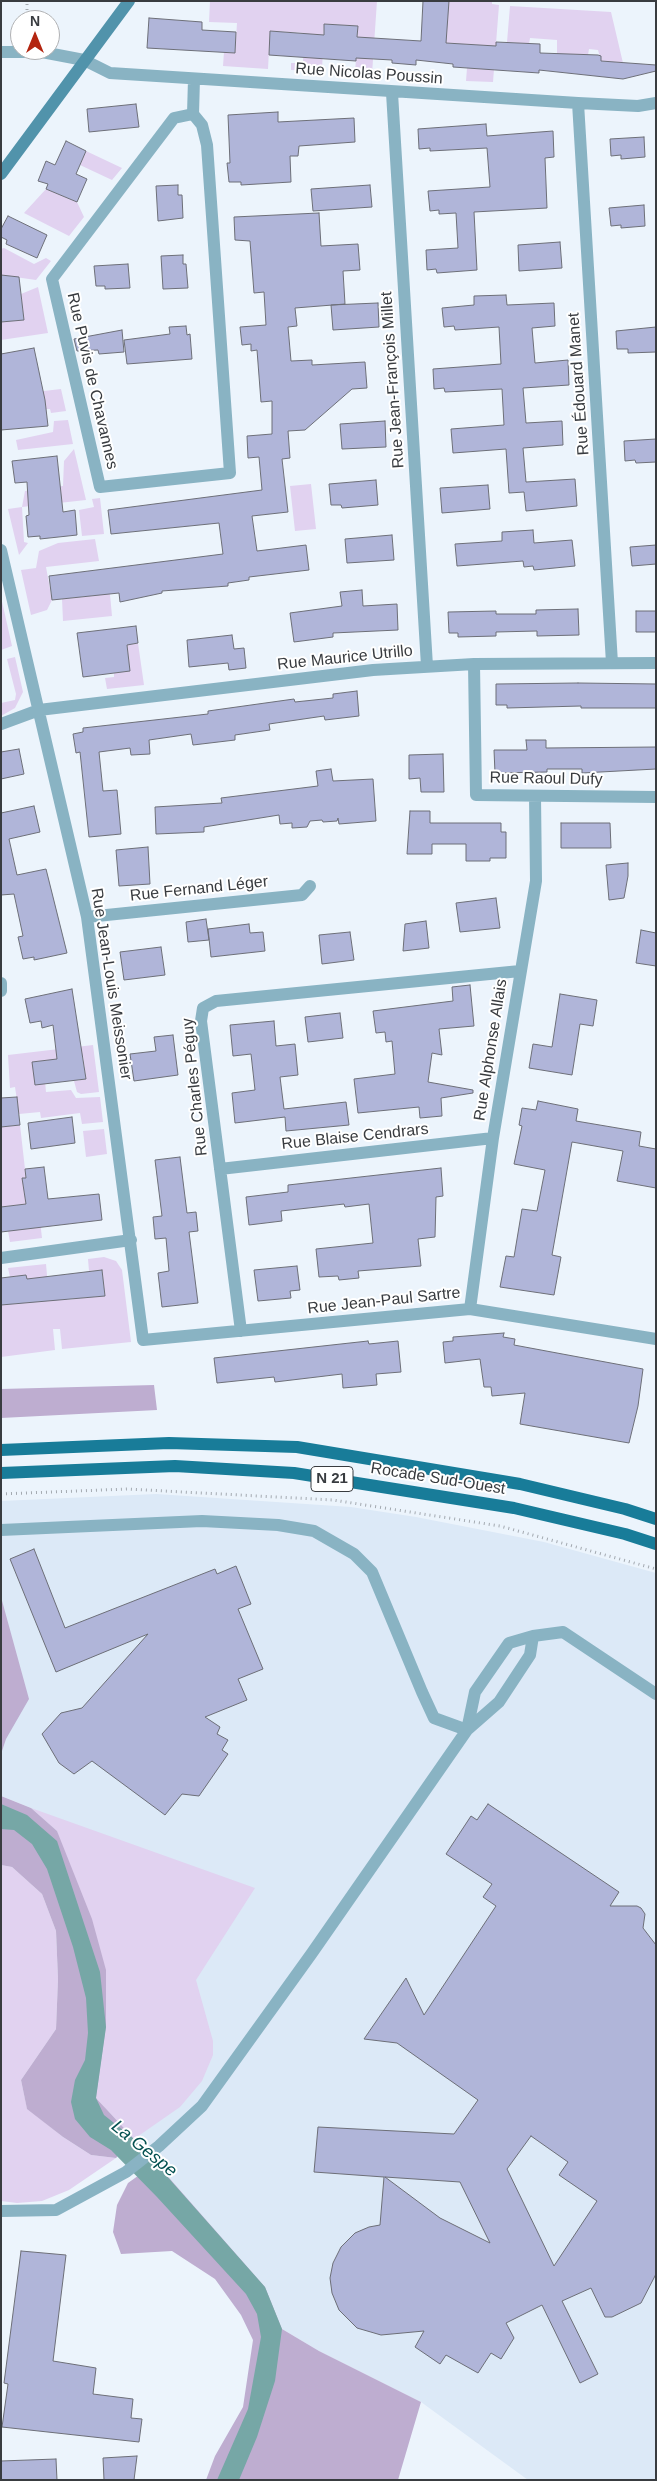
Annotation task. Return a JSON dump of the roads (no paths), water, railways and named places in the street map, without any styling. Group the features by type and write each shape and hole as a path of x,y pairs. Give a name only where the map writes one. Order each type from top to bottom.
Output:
{"main road":[{"path":"1,174 129,1"},
{"name":"Rocade Sud-Ouest","path":"1,1450 169,1443 297,1447 520,1484 626,1509 656,1519"},
{"name":"Rocade Sud-Ouest","path":"1,1473 175,1466 294,1473 514,1508 626,1534 656,1544"}],"street":[{"name":"Rue Nicolas Poussin","path":"1,52 42,52 84,60 110,73 578,103 638,106 656,103"},
{"path":"193,114 194,79"},
{"name":"Rue Jean-François Millet","path":"392,92 427,666"},
{"name":"Rue Édouard Manet","path":"578,103 612,663"},
{"name":"Rue Puvis de Chavannes","path":"193,114 202,125 207,145 230,473 100,487 52,279 174,118 193,114"},
{"name":"Rue Jean-Louis Meissonier","path":"1,550 87,917 143,1340"},
{"name":"Rue Maurice Utrillo","path":"1,724 38,710 427,666 656,663"},
{"name":"Rue Raoul Dufy","path":"474,664 476,795 656,797"},
{"name":"Rue Alphonse Allais","path":"470,1309 493,1138 536,881 535,796"},
{"name":"Rue Fernand Léger","path":"87,917 302,896 310,886"},
{"name":"Rue Charles Péguy","path":"241,1331 201,1021 203,1008 209,1004 520,971"},
{"path":"1,983 1,991"},
{"name":"Rue Blaise Cendrars","path":"220,1168 493,1138"},
{"path":"1,1258 131,1240"},
{"name":"Rue Jean-Paul Sartre","path":"143,1340 470,1309 656,1339"},
{"path":"1,1530 202,1521 278,1526 314,1531 354,1554 372,1572 434,1718 467,1730"},
{"path":"467,1730 475,1692 486,1675 509,1643 533,1636 563,1632 656,1694"},
{"path":"1,2211 56,2210 126,2172 159,2146 202,2106 312,1953 467,1730 499,1702 530,1654 533,1636"}],"water label":[{"name":"La Gespe","path":"144,2149"}]}
